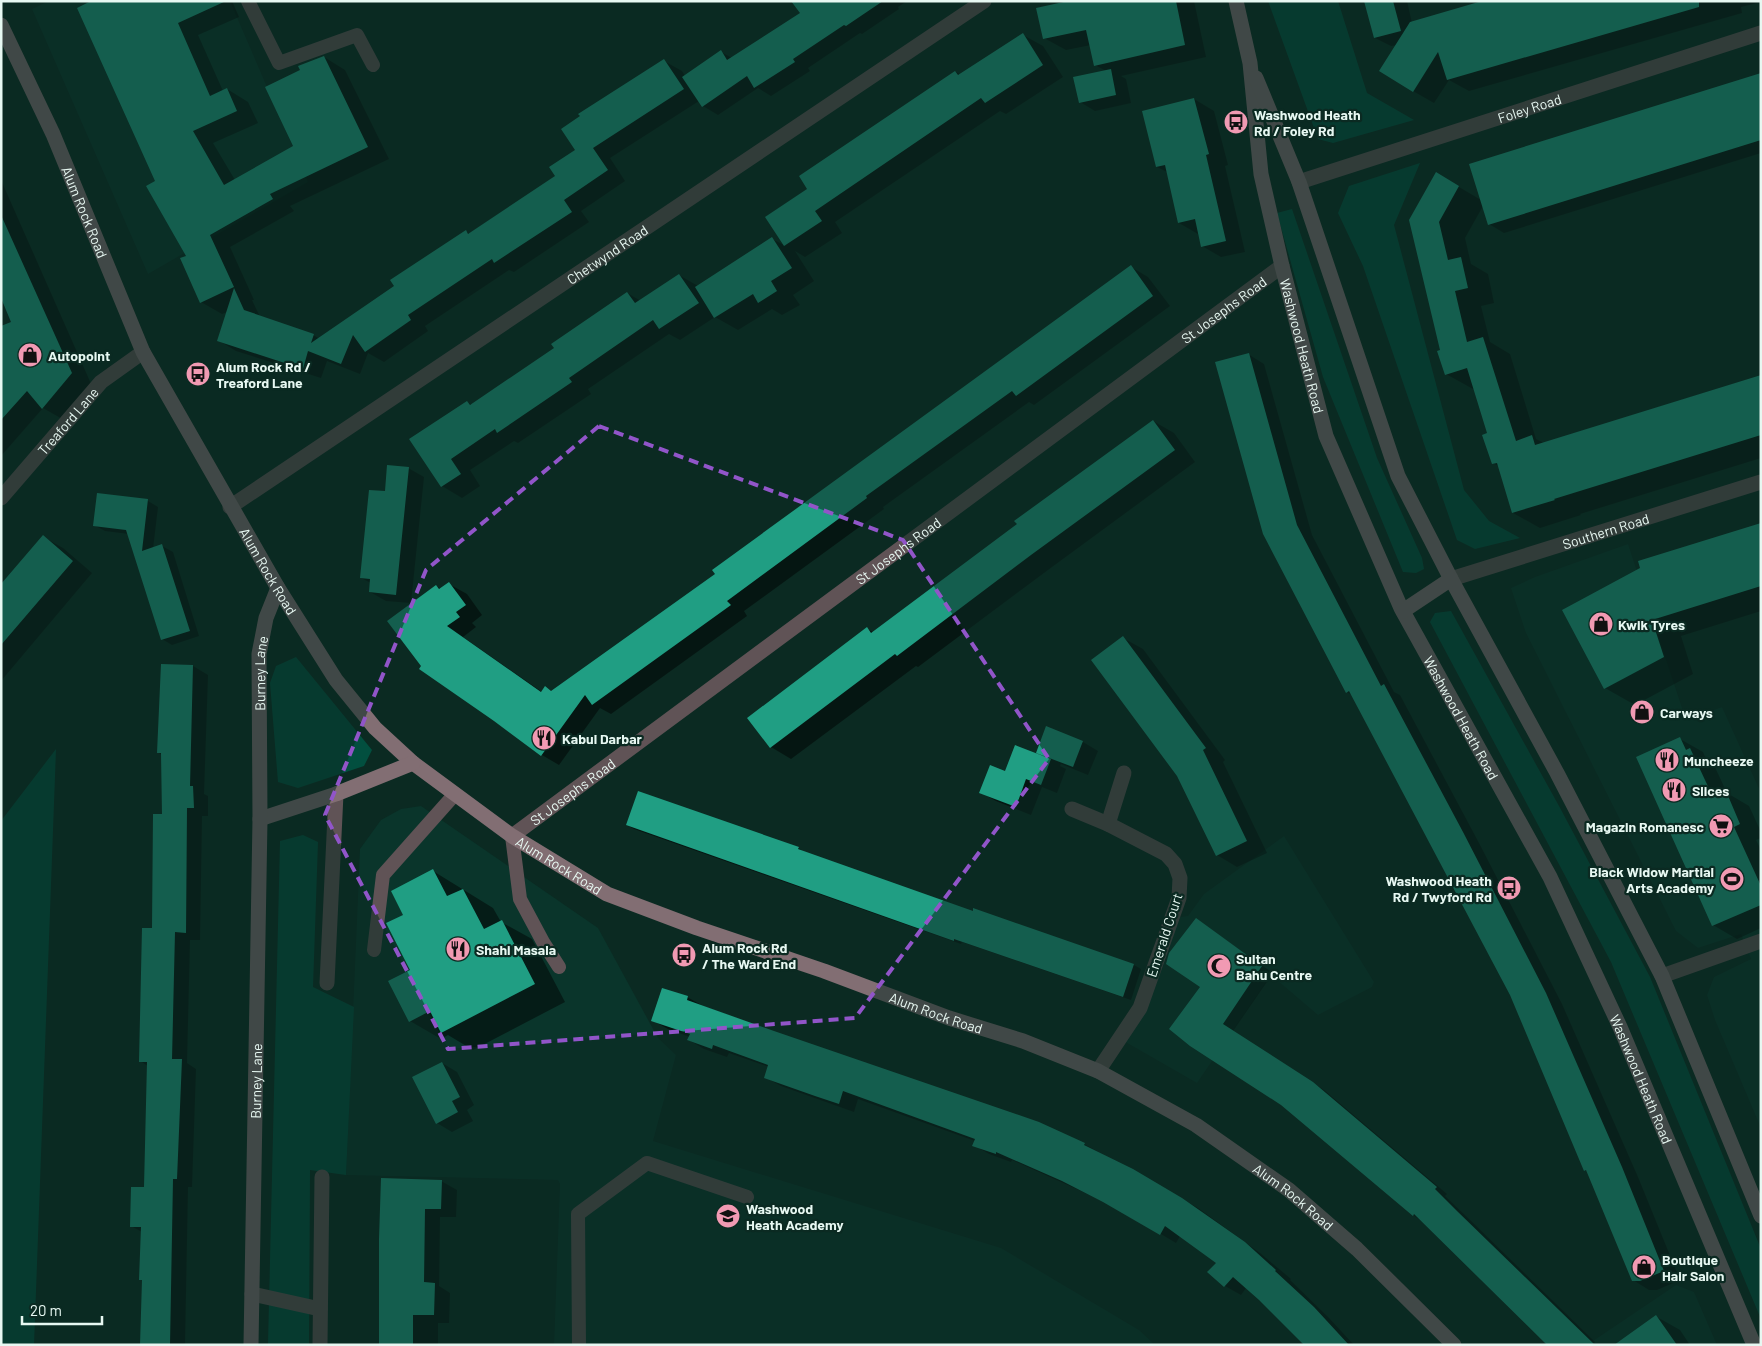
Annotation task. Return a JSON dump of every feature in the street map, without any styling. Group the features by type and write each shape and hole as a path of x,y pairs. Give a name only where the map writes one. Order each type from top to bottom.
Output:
{"street":[{"name":"Chetwynd Road","path":"230,507 984,1"},
{"name":"Washwood Heath Road","path":"1236,1 1250,63 1261,174 1282,266 1326,436 1403,611 1550,877 1620,1027 1754,1345"},
{"name":"Alum Rock Road","path":"1,25 53,134 143,352 230,507 336,680 375,728 413,764 512,836 607,894 697,928 824,971 949,1018 1024,1041 1098,1071 1196,1125 1289,1190 1357,1249 1454,1345"},
{"name":"Foley Road","path":"1299,182 1761,33"},
{"name":"Washwood Heath Road","path":"1250,63 1299,182 1398,476 1451,579 1557,773 1662,976 1761,1216"},
{"name":"St Josephs Road","path":"512,836 1282,266"},
{"name":"Treaford Lane","path":"1,498 101,382 143,352"},
{"name":"Southern Road","path":"1451,579 1761,482"},
{"path":"1403,611 1451,579"},
{"name":"Burney Lane","path":"251,1345 260,819 259,654 266,618 278,588"},
{"path":"260,819 336,794 413,764"},
{"path":"1108,824 1124,773"},
{"path":"328,983 336,794"},
{"name":"Emerald Court","path":"1072,809 1108,824 1166,854 1175,864 1180,878 1179,898 1140,1008 1098,1071"},
{"path":"1662,976 1761,941"},
{"path":"320,1345 322,1177"},
{"path":"252,1294 320,1309"}],"lane":[{"path":"248,1 279,63 357,35 373,65"},
{"path":"374,950 383,875 455,794"},
{"path":"512,836 520,898 542,942 559,967"},
{"path":"579,1345 578,1214 647,1163 747,1197"}],"highlighted area":[{"path":"599,426 903,540 1049,759 855,1018 448,1049 325,815 426,570"}],"shaded area":[{"path":"49,1 230,1 308,182 148,274 32,9"},
{"path":"1268,1 1338,1 1367,93 1414,120 1333,143 1318,139"},
{"path":"1420,163 1394,225 1464,490 1489,521 1520,538 1475,549 1457,540 1363,266 1338,213 1349,186"},
{"path":"1292,209 1377,458 1422,558 1424,569 1416,573 1403,572 1323,377 1277,213"},
{"path":"1628,544 1686,720 1722,707 1761,793 1761,1128 1715,1020 1707,995 1714,977 1751,959 1741,934 1698,948 1676,931 1526,633 1511,588 1535,577"},
{"path":"1451,611 1559,806 1650,977 1761,1249 1761,1319 1611,962 1430,622 1435,613"},
{"path":"296,657 372,750 364,766 298,788 278,782 270,683 276,666"},
{"path":"56,749 34,1345 1,1345 1,821"},
{"path":"421,806 598,928 658,1038 676,1055 653,1141 1001,1248 1139,1330 1155,1345 554,1345 560,1184 558,1180 346,1175 360,849 381,820 401,809"},
{"path":"303,835 318,842 313,987 354,1007 346,1175 310,1170 309,1345 268,1345 280,841"},
{"path":"1284,836 1374,982 1372,987 1318,1015 1271,975 1197,1083 1122,1040 1180,917 1188,916 1204,894"},
{"path":"1676,1285 1694,1292 1717,1345 1587,1345"}],"building":[{"path":"91,1 226,1 178,23 210,96 227,88 237,111 193,131 224,185 293,146 265,87 300,70 298,66 324,56 368,147 270,194 273,199 210,235 234,287 200,303 180,258 186,256 146,186 155,181 77,8"},
{"path":"791,1 883,1 793,59 795,62 754,88 747,76 702,107 682,77 721,50 727,60 800,13"},
{"path":"1068,1 1176,1 1185,45 1094,66 1086,30 1043,39 1036,8"},
{"path":"1364,1 1393,1 1401,31 1374,38"},
{"path":"1482,1 1699,1 1699,7 1447,80 1438,52 1413,92 1379,71 1410,22"},
{"path":"1023,33 1043,65 985,103 981,98 815,211 822,221 784,246 765,217 807,189 799,176 955,71 958,75"},
{"path":"664,59 684,89 593,148 608,170 564,200 572,212 494,263 492,259 408,315 411,320 365,352 353,335 341,364 308,351 303,369 217,341 234,288 244,310 314,334 311,343 394,286 390,280 466,230 468,234 555,176 549,167 575,150 561,129 580,116 578,114"},
{"path":"1111,69 1116,95 1079,103 1073,77"},
{"path":"1761,73 1761,140 1488,225 1469,164"},
{"path":"1194,98 1209,154 1206,155 1226,241 1201,247 1195,219 1178,223 1165,165 1156,167 1142,111"},
{"path":"1436,172 1459,186 1439,222 1448,260 1461,257 1468,288 1455,291 1467,342 1483,337 1516,441 1532,435 1535,445 1761,375 1761,435 1512,513 1497,463 1492,464 1482,435 1487,433 1467,368 1445,375 1437,351 1440,350 1409,220"},
{"path":"1,215 72,373 42,409 27,391 1,420 1,326 11,322 1,298"},
{"path":"772,237 792,268 771,281 777,291 758,303 753,294 714,318 695,287"},
{"path":"1131,265 1153,296 1016,396 1012,391 866,496 867,498 727,601 731,605 592,705 585,695 541,756 419,669 421,666 387,621 436,585 439,589 449,582 466,605 456,612 460,617 447,626 541,692 545,686 551,691 715,574 712,570"},
{"path":"679,274 699,303 659,329 653,320 569,378 572,382 497,433 495,429 451,459 461,474 441,487 409,439 467,401 470,405 554,348 551,344 627,292 635,303"},
{"path":"1249,353 1297,525 1381,686 1384,684 1463,832 1546,993 1622,1167 1664,1271 1640,1281 1632,1281 1510,995 1349,691 1346,693 1263,534 1215,362"},
{"path":"1153,420 1175,450 897,656 895,654 770,748 747,718 867,627 871,633 1017,524 1014,521"},
{"path":"387,465 409,467 396,595 369,592 370,579 360,578 369,490 385,491"},
{"path":"97,493 148,499 142,551 162,544 190,631 161,640 126,530 93,526"},
{"path":"1761,523 1761,586 1652,620 1664,657 1604,689 1562,610 1640,568 1638,561"},
{"path":"43,535 73,561 1,645 1,584"},
{"path":"1123,636 1206,748 1203,750 1247,841 1216,856 1177,776 1091,660"},
{"path":"161,664 193,665 190,786 193,786 194,808 187,808 186,933 175,932 172,1059 182,1059 177,1179 173,1179 170,1345 140,1345 142,1280 139,1280 141,1227 130,1227 131,1187 144,1187 147,1062 139,1062 142,928 152,928 153,814 162,814 161,753 157,753"},
{"path":"1046,726 1083,741 1073,767 1036,753"},
{"path":"1680,737 1686,750 1690,748 1713,797 1726,791 1740,824 1734,827 1761,886 1761,905 1712,926 1636,757"},
{"path":"1015,745 1051,759 1041,785 1026,779 1016,807 979,793 990,765 1005,771"},
{"path":"638,791 799,847 798,849 973,911 973,908 1134,964 1123,997 954,939 954,941 626,825"},
{"name":"Shahi Masala","path":"433,869 447,896 463,889 484,929 502,920 535,984 441,1033 430,1011 409,1022 388,981 410,970 386,923 403,915 391,891"},
{"path":"1196,918 1262,966 1223,1024 1313,1082 1437,1187 1435,1189 1457,1211 1595,1345 1547,1345 1414,1214 1413,1216 1281,1105 1190,1046 1169,1029 1200,987 1166,964 1169,953"},
{"path":"662,988 688,996 687,1000 774,1031 1039,1122 1085,1143 1084,1145 1133,1169 1182,1198 1245,1242 1314,1307 1349,1345 1304,1345 1233,1277 1224,1287 1207,1272 1216,1263 1165,1226 1160,1235 1062,1181 996,1152 996,1154 972,1146 975,1139 843,1091 839,1104 815,1096 764,1078 768,1065 713,1045 712,1049 687,1040 690,1034 651,1021"},
{"path":"442,1062 460,1097 452,1101 458,1112 436,1124 412,1077"},
{"path":"381,1178 442,1180 441,1209 425,1209 424,1282 435,1283 434,1315 413,1315 413,1345 379,1345"},
{"path":"1656,1315 1677,1345 1614,1345"}],"place":[{"name":"Washwood Heath Rd / Foley Rd","path":"1236,122"},
{"name":"Autopoint","path":"30,355"},
{"name":"Alum Rock Rd / Treaford Lane","path":"198,374"},
{"name":"Kwik Tyres","path":"1601,624"},
{"name":"Carways","path":"1642,712"},
{"name":"Kabul Darbar","path":"544,738"},
{"name":"Muncheeze","path":"1667,760"},
{"name":"Slices","path":"1674,790"},
{"name":"Magazin Romanesc","path":"1721,826"},
{"name":"Black Widow Martial Arts Academy","path":"1732,879"},
{"name":"Washwood Heath Rd / Twyford Rd","path":"1509,888"},
{"name":"Shahi Masala","path":"458,949"},
{"name":"Alum Rock Rd / The Ward End","path":"684,955"},
{"name":"Sultan Bahu Centre","path":"1219,966"},
{"name":"Washwood Heath Academy","path":"728,1216"},
{"name":"Boutique Hair Salon","path":"1644,1267"}]}
